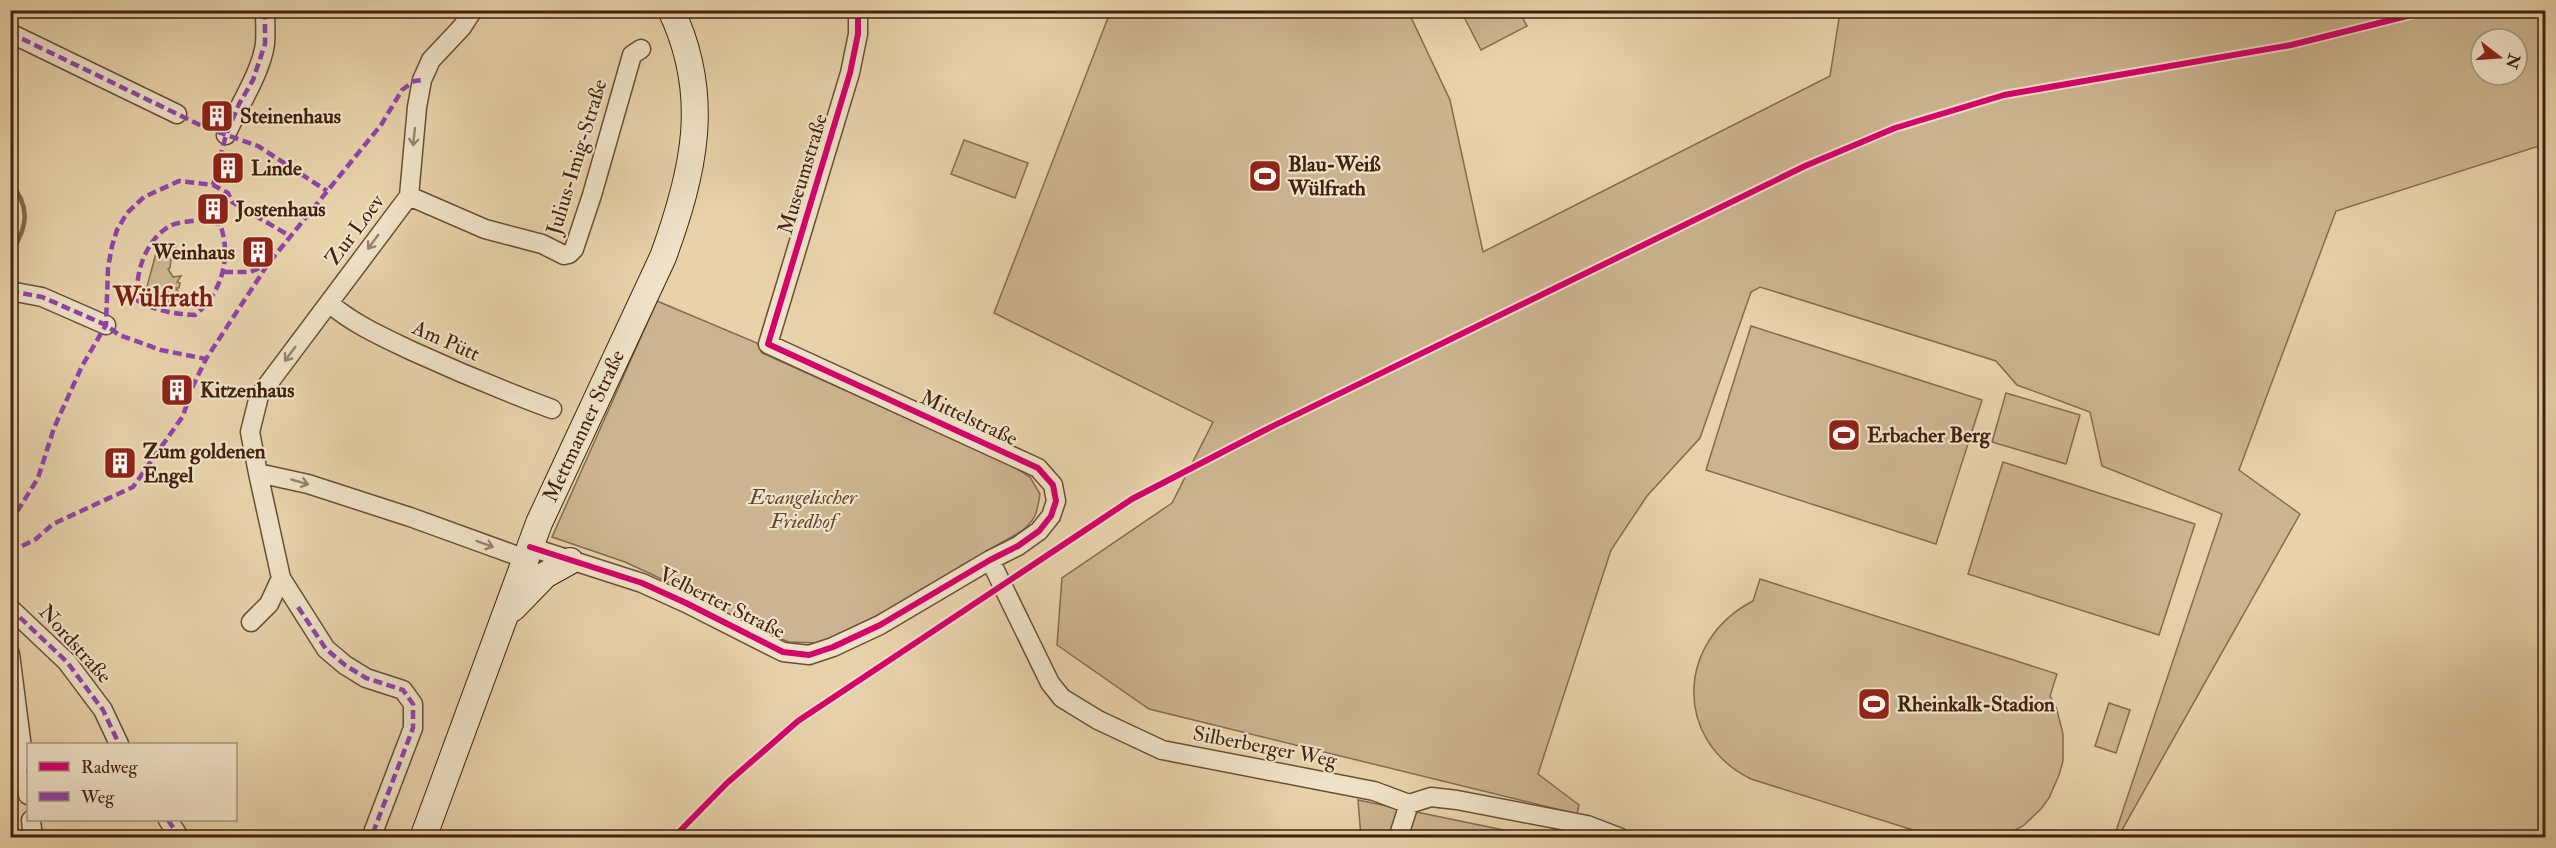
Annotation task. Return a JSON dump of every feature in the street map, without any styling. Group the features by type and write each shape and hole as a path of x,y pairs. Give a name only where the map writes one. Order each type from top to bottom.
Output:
{"main road":[{"name":"Mettmanner Straße","path":"423,837 547,504 663,257 679,213 690,168 695,130 696,92 688,55 671,10"},
{"path":"504,616 545,575 570,561"}],"street":[{"path":"226,135 239,104 253,80 264,44 265,10"},
{"name":"Zur Loev","path":"258,473 250,432 259,396 409,196 419,93 431,60 462,27 472,10"},
{"name":"Museumstraße","path":"768,344 850,73 858,34 858,10"},
{"path":"10,33 177,114"},
{"name":"Julius-Imig-Straße","path":"409,196 485,229 517,236 542,244 564,255 569,254 574,249 583,224 632,56 640,50"},
{"path":"10,291 42,297 106,325"},
{"name":"Am Pütt","path":"328,303 344,317 389,340 467,376 552,409"},
{"name":"Mittelstraße","path":"768,344 1038,468 1053,485 1056,501 1051,516 1039,531 1018,546 990,560"},
{"path":"258,473 281,578 326,649 345,665 366,678 404,690 413,704 413,728 371,837"},
{"name":"Velberter Straße","path":"258,473 308,484 528,553 570,561 642,583 783,652 809,655 833,647 880,625 990,560"},
{"name":"Silberberger Weg","path":"990,560 1050,683 1062,698 1098,720 1162,750 1374,790 1409,804"},
{"path":"251,621 269,604 281,578"},
{"name":"Nordstraße","path":"10,608 68,662 103,710 118,743"},
{"path":"10,654 27,771"},
{"path":"1398,837 1409,804 1431,797 1587,825 1621,837"},
{"path":"31,821 33,837"},
{"path":"169,821 180,837"}],"green space":[{"path":"1111,10 1408,11 1450,100 1483,252 1830,76 1840,12 1837,11 2545,11 2545,144 2336,211 2239,470 2300,514 2118,837 2114,837 2222,514 2102,466 2090,412 2017,385 1996,361 1760,287 1751,292 1700,438 1647,496 1611,550 1538,774 1579,805 1577,814 1149,709 1057,645 1062,578 1172,503 1213,422 994,313"},
{"path":"1461,11 1519,11 1527,26 1481,50"},
{"path":"964,140 1028,163 1015,198 951,174"},
{"path":"159,242 176,247 168,269 173,277 181,276 177,282 180,283 179,288 176,288 182,298 167,302 145,294"},
{"name":"Evangelischer Friedhof","path":"657,301 757,343 762,353 1011,465 1030,477 1040,494 1036,513 1031,522 1025,529 991,549 978,562 878,615 819,643 789,642 760,631 683,589 625,562 552,537"},
{"name":"Erbacher Berg","path":"1751,326 1982,400 1936,544 1706,470"},
{"path":"2006,393 2080,415 2066,464 1992,442"},
{"name":"Erbacher Berg","path":"2003,462 2195,524 2159,635 1968,574"},
{"name":"Rheinkalk-Stadion","path":"1760,579 2057,674 2050,696 2057,710 2063,734 2063,761 2049,798 2041,809 2023,826 2001,837 1935,837 1751,779 1725,762 1707,740 1697,716 1694,690 1698,664 1710,640 1728,618 1753,601"},
{"path":"2109,703 2130,710 2116,753 2095,746"},
{"path":"1358,800 1523,834 1524,837 1361,837"}],"waterway":[{"path":"10,182 22,201 25,218 20,236 10,255"}],"marked path":[{"path":"213,185 226,135 239,104 253,80 265,44 265,10"},
{"path":"10,33 204,127 258,146 327,191"},
{"path":"10,552 36,539 53,524 133,487 183,416 192,388 206,359 268,264 381,125 402,90 414,81 422,80"},
{"path":"10,523 38,478 54,428 82,366 106,325 108,268 112,246 117,230 127,213 144,197 179,181 213,185 228,193 232,202 290,236"},
{"path":"198,220 220,224 223,236 225,249 222,274 212,296 195,315 166,311 138,301 140,270 143,259 154,240 161,232 173,225 198,220"},
{"path":"224,272 250,272 267,265"},
{"path":"10,291 42,297 106,325 119,335 161,350 206,359"},
{"path":"298,607 326,649 345,665 366,678 403,690 413,704 413,728 371,838"},
{"path":"10,608 67,662 103,710 119,743"},
{"path":"169,821 180,838"}],"cycle path":[{"path":"530,547 642,583 783,652 809,655 833,647 880,625 1018,546 1039,531 1051,516 1056,501 1053,485 1038,468 768,344 850,73 858,34 858,10"},
{"path":"673,838 727,783 798,721 1132,499 1267,429 1805,166 1895,128 2004,95 2291,45 2431,10"}],"place":[{"name":"Steinenhaus","path":"217,116"},
{"name":"Linde","path":"228,168"},
{"name":"Blau-Weiß Wülfrath","path":"1265,176"},
{"name":"Jostenhaus","path":"213,209"},
{"name":"Weinhaus","path":"258,252"},
{"name":"Kitzenhaus","path":"177,390"},
{"name":"Erbacher Berg","path":"1844,435"},
{"name":"Zum goldenen Engel","path":"120,463"},
{"name":"Rheinkalk-Stadion","path":"1874,704"}],"district":[{"name":"Wülfrath","path":"163,297"}]}
